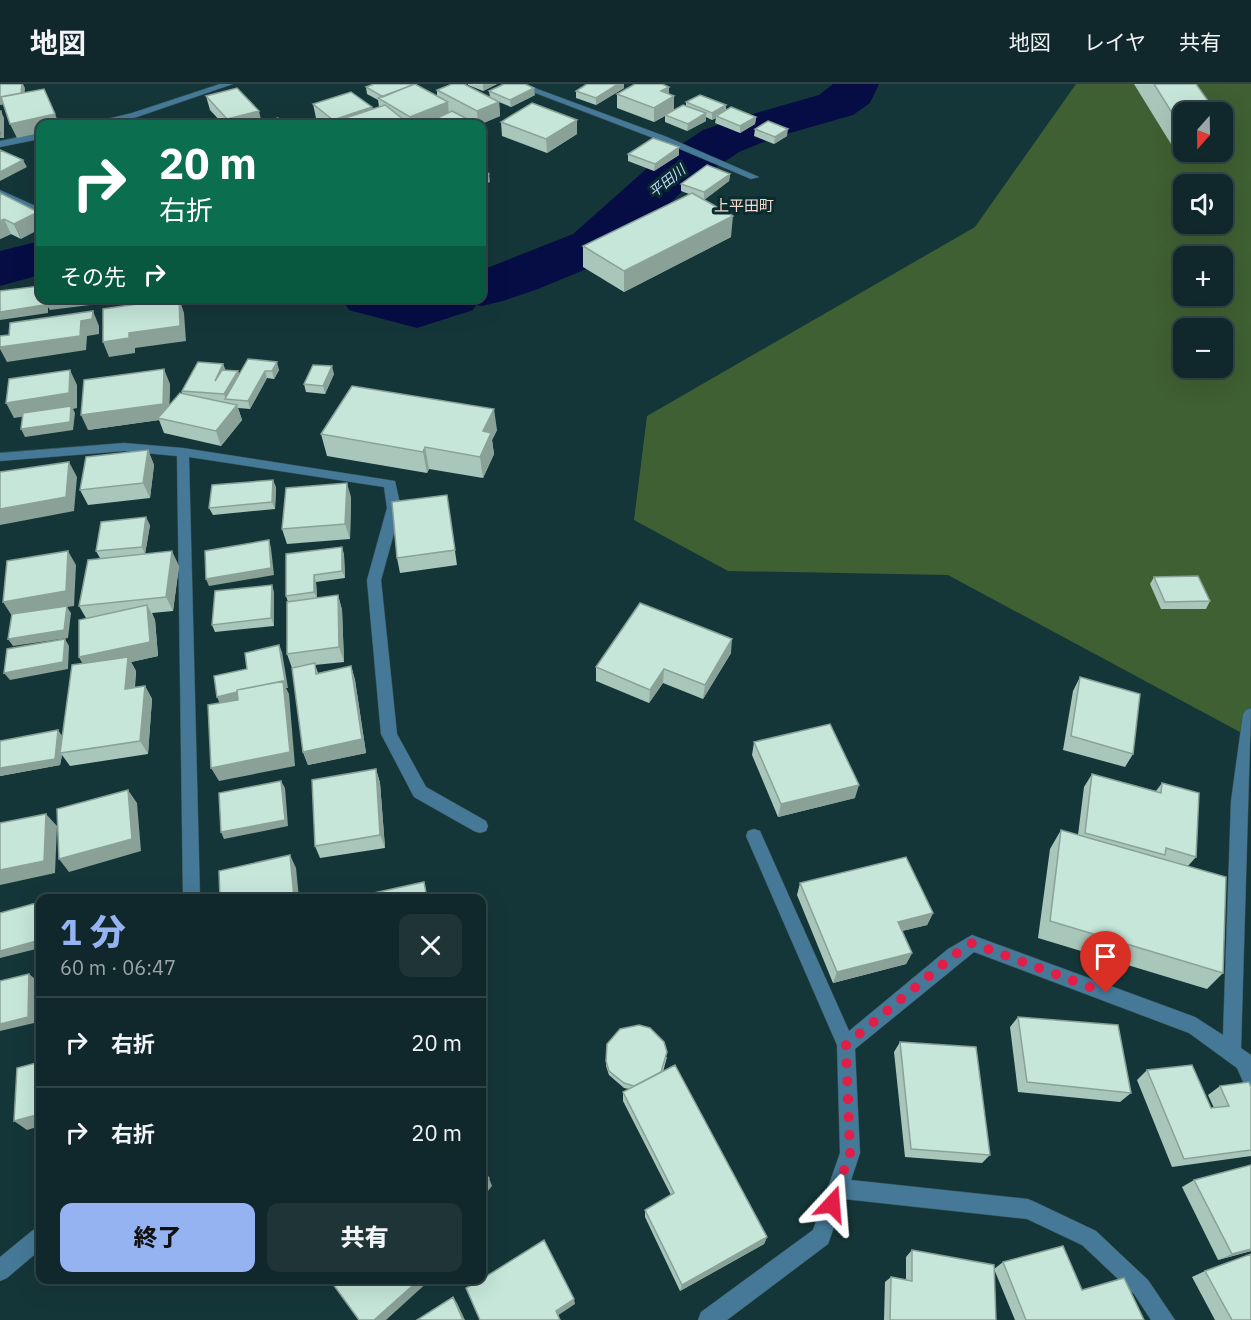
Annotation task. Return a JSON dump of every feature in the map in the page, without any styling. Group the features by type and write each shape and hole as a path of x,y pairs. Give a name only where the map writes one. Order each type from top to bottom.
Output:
{"street":[{"path":"110,120 134,115 230,84"},
{"path":"516,84 644,131 754,177"},
{"path":"0,144 36,137"},
{"path":"0,193 36,210"},
{"path":"0,457 124,447 183,452 390,484 394,508 374,580 389,734 420,792 480,826"},
{"path":"183,452 191,894"},
{"path":"1232,1052 1239,801 1251,714"},
{"path":"709,1320 821,1237 850,1153 846,1045 754,836"},
{"path":"846,1045 954,955 972,943 1195,1026 1244,1061 1251,1077"},
{"path":"837,1188 1028,1209 1089,1238 1141,1287 1164,1320"},
{"path":"0,1271 36,1240"}],"green space":[{"path":"1076,84 1251,84 1251,738 948,575 728,571 634,520 647,416 975,227"}],"building":[{"path":"0,84 22,84 21,93 0,97"},
{"path":"374,84 414,84 383,97 366,87"},
{"path":"415,84 448,102 410,117 378,98"},
{"path":"452,84 464,84 499,102 477,111 437,90"},
{"path":"504,84 525,84 534,88 510,100 489,91"},
{"path":"587,84 618,84 596,98 576,91"},
{"path":"635,84 662,84 669,87 661,91 674,96 654,108 617,94"},
{"path":"1154,84 1196,84 1209,102 1173,102 1173,114"},
{"path":"237,88 259,111 227,119 206,96"},
{"path":"44,89 55,114 10,124 1,97"},
{"path":"351,92 372,107 333,120 313,104"},
{"path":"700,95 726,105 712,113 686,102"},
{"path":"532,103 577,120 546,139 501,122"},
{"path":"385,105 404,120 339,120"},
{"path":"683,105 706,113 688,124 665,115"},
{"path":"731,107 756,117 740,126 716,116"},
{"path":"452,111 469,120 433,120"},
{"path":"768,121 788,129 775,137 755,129"},
{"path":"653,138 679,147 655,164 628,154"},
{"path":"0,150 23,160 0,172"},
{"path":"707,165 730,174 704,192 681,184"},
{"path":"0,193 36,211 14,224 4,219 0,221"},
{"path":"692,193 733,216 624,271 583,246"},
{"path":"36,286 36,303 44,303 44,305 0,312 0,291"},
{"path":"144,303 179,303 180,326 129,333 129,338 103,342 103,309"},
{"path":"93,311 92,319 81,321 80,336 0,347 0,336 9,335 10,323"},
{"path":"248,359 277,362 272,371 265,371 248,401 225,399"},
{"path":"198,362 223,364 215,381 222,370 238,371 224,394 182,391"},
{"path":"313,365 332,366 323,386 304,384"},
{"path":"164,369 163,404 81,415 84,380"},
{"path":"70,370 69,393 6,403 9,379"},
{"path":"352,386 494,409 483,431 491,433 480,457 425,447 423,452 321,434"},
{"path":"180,393 237,405 216,431 158,418"},
{"path":"71,406 70,422 21,429 23,413"},
{"path":"148,450 143,483 80,490 86,457"},
{"path":"69,462 66,497 0,509 0,472"},
{"path":"273,480 272,502 209,508 212,485"},
{"path":"347,483 345,524 282,529 286,488"},
{"path":"447,495 455,550 397,558 392,502"},
{"path":"146,517 142,547 96,551 101,522"},
{"path":"269,540 271,568 206,579 205,551"},
{"path":"342,547 342,571 314,575 314,592 286,596 286,554"},
{"path":"68,551 66,591 3,602 7,561"},
{"path":"172,551 166,597 79,606 88,560"},
{"path":"1198,576 1210,601 1165,602 1154,577"},
{"path":"272,585 271,618 212,625 215,591"},
{"path":"338,595 339,647 287,654 287,602"},
{"path":"640,603 732,639 705,685 664,669 650,690 596,667"},
{"path":"147,605 150,642 79,657 79,620"},
{"path":"67,606 64,630 8,639 12,614"},
{"path":"65,639 63,662 4,673 7,649"},
{"path":"279,645 285,681 237,690 237,692 217,697 214,676 247,669 245,653"},
{"path":"128,657 125,689 145,686 140,741 60,753 72,665"},
{"path":"315,663 316,674 351,666 362,739 303,752 292,668"},
{"path":"1080,677 1140,694 1133,754 1071,736"},
{"path":"283,681 290,752 211,768 208,705 238,700 237,690"},
{"path":"830,724 859,785 781,804 754,742"},
{"path":"58,730 55,759 0,768 0,741"},
{"path":"376,769 380,835 315,846 312,780"},
{"path":"1092,774 1161,793 1162,783 1199,793 1196,857 1166,848 1165,855 1085,833"},
{"path":"281,781 285,820 221,832 219,793"},
{"path":"128,790 132,839 59,859 57,809"},
{"path":"46,814 44,861 0,870 0,823"},
{"path":"1061,830 1226,877 1223,973 1050,921"},
{"path":"290,855 294,894 220,894 219,871"},
{"path":"906,857 933,913 898,922 912,953 837,972 800,883"},
{"path":"424,882 426,894 369,894"},
{"path":"36,903 36,941 0,951 0,913"},
{"path":"29,974 28,1017 0,1024 0,981"},
{"path":"1018,1017 1118,1025 1131,1093 1027,1082"},
{"path":"639,1025 650,1028 664,1042 667,1052 661,1072 634,1086 624,1083 609,1071 606,1061 607,1044 620,1029"},
{"path":"900,1042 976,1047 990,1155 911,1149"},
{"path":"36,1063 36,1115 14,1121 17,1068"},
{"path":"675,1065 767,1237 682,1285 645,1210 674,1193 623,1092"},
{"path":"1192,1065 1211,1108 1229,1106 1220,1086 1249,1082 1251,1087 1251,1150 1184,1159 1147,1070"},
{"path":"1251,1165 1251,1249 1232,1254 1194,1180"},
{"path":"544,1240 574,1299 556,1311 560,1320 480,1320 466,1288 474,1284 486,1284 486,1276"},
{"path":"1063,1246 1082,1290 1124,1278 1144,1320 1026,1320 1003,1262"},
{"path":"912,1250 994,1265 996,1320 890,1320 891,1277 912,1281"},
{"path":"1251,1254 1251,1320 1232,1320 1205,1271"},
{"path":"333,1284 414,1284 374,1320 359,1320"},
{"path":"453,1297 463,1320 417,1320"}],"waterway":[{"name":"平田川","path":"486,288 593,246 670,175 721,141 759,127 836,105 853,93 856,84"},
{"name":"平田川","path":"0,269 36,259"},
{"name":"平田川","path":"390,303 417,310 437,303"}],"district":[{"name":"上平田町","path":"744,205"}],"route":[{"path":"832,1204 850,1153 846,1045 954,955 972,943 1106,993"}]}
